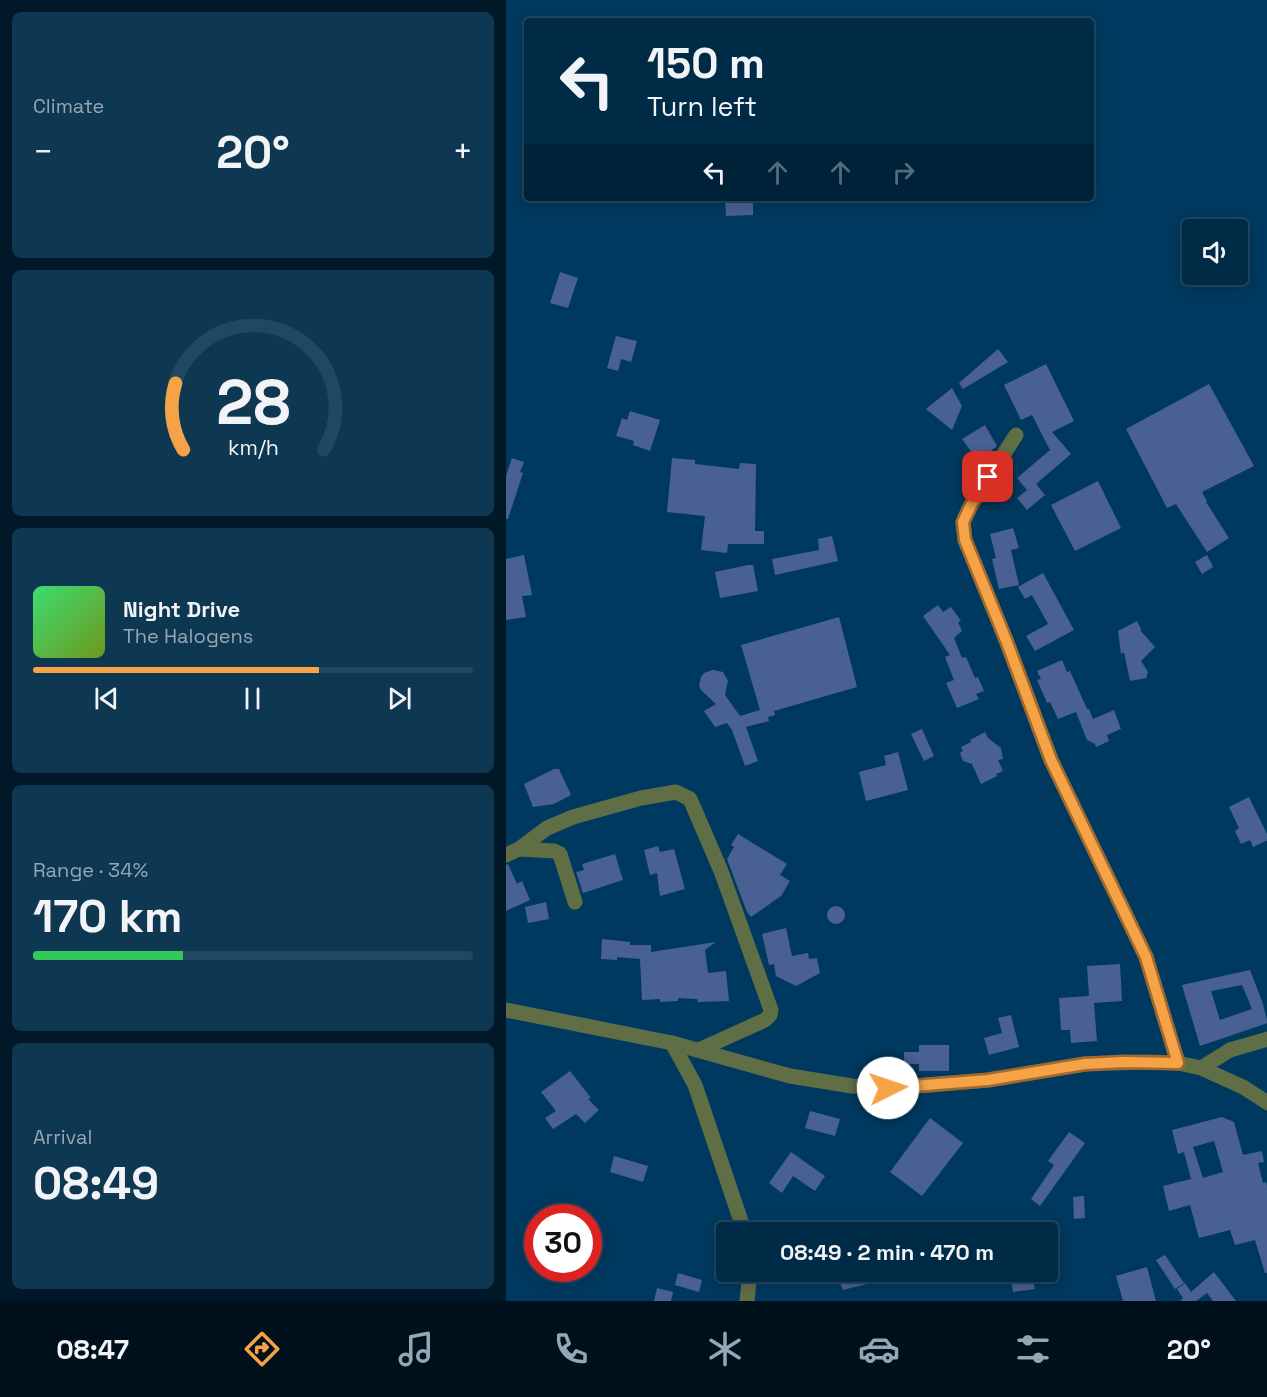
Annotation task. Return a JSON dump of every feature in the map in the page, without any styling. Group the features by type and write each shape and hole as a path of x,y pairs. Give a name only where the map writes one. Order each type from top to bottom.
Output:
{"street":[{"path":"1016,435 971,505 963,522 965,540 1051,760 1146,957 1178,1063"},
{"path":"513,852 547,828 583,814 641,798 676,792 690,799 721,871 771,1010 765,1020 701,1049"},
{"path":"513,852 554,851 560,854 575,902"},
{"path":"506,1010 701,1049 790,1076 852,1086 888,1088 988,1080 1085,1064 1178,1063 1201,1068 1243,1087 1268,1103"},
{"path":"1201,1068 1230,1050 1268,1039"},
{"path":"672,1043 695,1085 741,1222"},
{"path":"747,1301 749,1282"}],"building":[{"path":"725,201 753,202 753,215 726,216"},
{"path":"560,272 578,278 568,308 550,303"},
{"path":"616,336 637,341 631,362 621,359 618,371 607,368"},
{"path":"998,349 1008,362 963,389 959,383"},
{"path":"1046,364 1074,421 1052,432 1071,454 1036,484 1045,495 1027,510 1017,498 1027,490 1017,478 1050,450 1032,415 1021,420 1004,385"},
{"path":"1209,384 1254,466 1202,492 1229,538 1207,552 1176,504 1167,508 1126,429"},
{"path":"952,388 962,406 952,430 926,409"},
{"path":"630,411 660,420 650,451 633,445 634,441 616,436 622,418 627,420"},
{"path":"985,425 997,446 978,461 962,439"},
{"path":"512,458 524,462 520,472 523,473 508,519 506,519 506,476"},
{"path":"672,458 695,460 695,464 739,469 740,463 756,464 755,531 764,531 764,544 728,544 727,553 701,550 705,516 667,512"},
{"path":"1098,481 1121,528 1075,551 1051,505"},
{"path":"1013,528 1019,548 1011,550 1019,585 999,589 992,559 996,558 990,534"},
{"path":"832,536 838,561 775,575 772,559 819,550 818,539"},
{"path":"524,555 532,595 522,596 526,617 506,620 506,559"},
{"path":"1207,555 1213,567 1202,574 1195,562"},
{"path":"753,565 758,591 720,598 715,572"},
{"path":"1043,573 1074,630 1035,651 1026,636 1048,624 1032,595 1025,599 1018,587"},
{"path":"938,605 943,612 951,607 961,621 958,622 962,631 954,638 962,658 966,657 975,678 978,677 984,691 976,694 979,699 957,708 946,683 954,680 945,657 950,655 923,616"},
{"path":"839,617 857,687 774,711 775,715 768,717 769,721 746,727 758,761 745,766 732,730 727,723 715,727 704,711 716,704 701,690 699,686 701,677 704,673 713,670 723,672 728,681 725,695 740,716 760,710 741,645"},
{"path":"1137,621 1140,630 1155,647 1141,661 1148,672 1146,678 1130,681 1124,652 1121,654 1118,631"},
{"path":"1062,660 1067,672 1070,671 1093,719 1114,710 1121,729 1107,735 1109,741 1096,747 1087,740 1076,712 1058,719 1050,702 1047,703 1037,680 1041,679 1037,671"},
{"path":"922,729 934,756 924,761 911,734"},
{"path":"985,732 988,738 1001,748 1003,759 998,760 1003,771 981,784 972,764 963,761 960,753 963,751 961,747"},
{"path":"898,752 908,790 866,801 859,772 886,765 884,756"},
{"path":"554,769 559,769 571,795 554,804 533,807 524,784"},
{"path":"1249,797 1268,836 1268,840 1253,847 1250,840 1241,844 1235,831 1239,828 1229,807"},
{"path":"738,834 787,864 780,875 790,881 781,896 751,917 727,859 734,847 731,845"},
{"path":"658,846 660,852 674,849 685,889 660,896 657,873 650,875 644,850"},
{"path":"615,854 623,880 583,893 576,872 584,870 582,864"},
{"path":"508,864 517,884 522,881 530,900 506,911 506,865"},
{"path":"546,902 549,919 528,923 525,907"},
{"path":"836,906 842,909 845,915 842,921 836,924 830,921 827,915 830,909"},
{"path":"786,928 792,956 808,953 809,959 817,958 820,973 796,986 776,976 774,964 769,965 762,934"},
{"path":"602,939 630,942 630,945 651,945 651,952 716,942 705,950 708,973 726,971 729,1001 698,1002 697,999 678,998 678,1001 660,1002 660,999 642,1000 640,959 617,957 617,960 601,959"},
{"path":"1120,964 1122,1001 1094,1003 1097,1041 1071,1043 1070,1030 1061,1030 1059,998 1089,996 1087,966"},
{"path":"1250,970 1268,1023 1200,1046 1182,985","holes":["1242,985 1252,1009 1220,1020 1211,991"]},
{"path":"1011,1015 1019,1047 989,1055 984,1038 1002,1033 998,1018"},
{"path":"919,1045 949,1045 949,1071 919,1071 919,1064 904,1064 904,1052 919,1052"},
{"path":"570,1071 591,1098 588,1099 599,1110 585,1123 576,1114 553,1129 545,1118 556,1111 541,1092"},
{"path":"810,1111 840,1119 835,1136 805,1128"},
{"path":"1222,1117 1234,1122 1243,1155 1262,1151 1264,1162 1258,1163 1263,1183 1266,1182 1268,1190 1268,1273 1265,1273 1255,1240 1235,1245 1230,1230 1199,1238 1190,1205 1169,1211 1163,1186 1191,1179 1184,1152 1178,1154 1172,1130","holes":["1214,1141 1223,1172 1203,1178 1193,1147"]},
{"path":"930,1118 963,1143 922,1196 890,1172"},
{"path":"1069,1132 1085,1143 1040,1206 1031,1199 1054,1165 1048,1161"},
{"path":"791,1152 825,1176 815,1191 793,1176 782,1193 769,1183"},
{"path":"614,1156 648,1166 643,1182 610,1172"},
{"path":"1084,1196 1085,1218 1074,1219 1073,1197"},
{"path":"1165,1255 1184,1283 1175,1289 1156,1260"},
{"path":"1147,1267 1156,1301 1123,1301 1116,1276"},
{"path":"1214,1272 1236,1301 1213,1301 1207,1293 1196,1301 1180,1301 1183,1298 1177,1289 1185,1283 1191,1292"},
{"path":"678,1273 702,1280 699,1292 675,1285"},
{"path":"840,1282 875,1282 843,1290"},
{"path":"1011,1282 1033,1282 1035,1289 1013,1292"},
{"path":"657,1288 673,1292 671,1301 654,1301"}],"route":[{"path":"888,1088 988,1080 1085,1064 1178,1063 1146,957 1051,760 965,540 963,522 988,477"}]}
